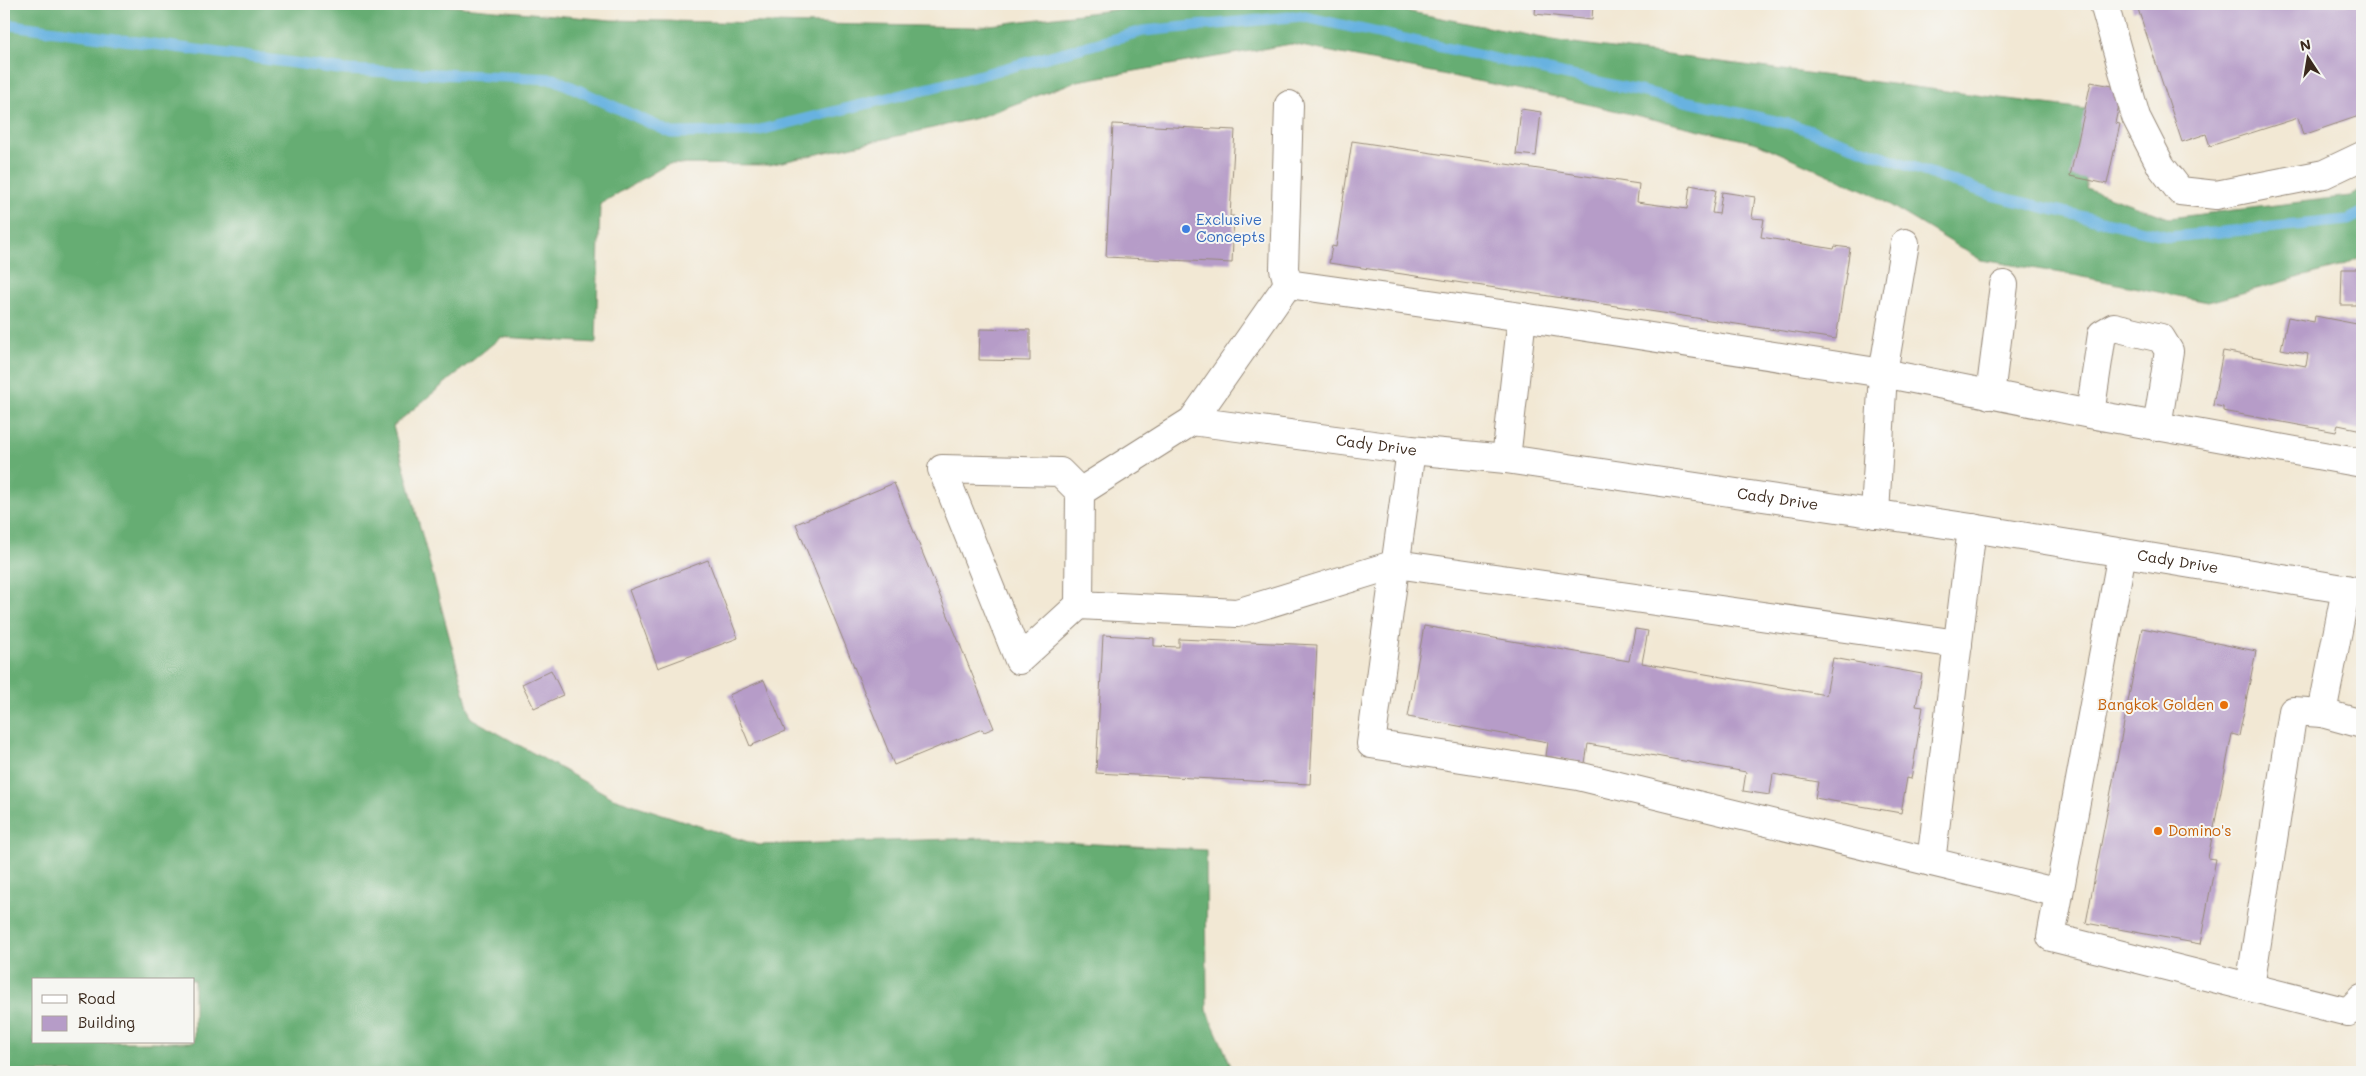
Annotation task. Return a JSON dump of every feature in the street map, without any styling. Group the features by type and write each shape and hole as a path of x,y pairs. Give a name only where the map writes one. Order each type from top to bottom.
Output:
{"street":[{"path":"2104,4 2136,117 2161,166 2180,191 2216,195 2324,174 2362,156"},
{"path":"1080,492 1192,421 1288,284 1284,269 1289,105"},
{"path":"1875,514 1883,373 1904,243"},
{"path":"1288,284 1522,317 1883,373 2157,427 2362,463"},
{"path":"1990,395 2004,285"},
{"path":"1506,459 1522,317"},
{"path":"2090,414 2102,334 2114,327 2123,328 2161,338 2168,351 2157,427"},
{"name":"Cady Drive","path":"1192,421 1411,450 1506,459 1972,528 2354,591"},
{"path":"1411,450 1371,744 1578,776 2059,893"},
{"path":"1079,605 1080,492 1060,472 942,469 1019,660 1079,605 1237,613 1396,564 1958,644"},
{"path":"1931,862 1972,528"},
{"path":"2122,553 2051,937 2348,1012 2362,998"},
{"path":"2322,713 2354,591"},
{"path":"2250,987 2293,711 2322,713 2362,724"}],"green space":[{"path":"4,4 426,4 611,20 974,27 1161,4 1370,4 1558,41 2085,109 2086,188 2169,218 2350,196 2362,190 2362,256 2342,266 2208,302 2068,274 1981,260 1870,193 1757,143 1552,96 1291,44 1077,81 977,118 769,165 668,164 600,204 596,343 501,337 393,426 471,718 613,798 758,845 986,838 1206,850 1207,1011 1234,1072 4,1072"}],"building":[{"path":"1536,4 1593,4 1592,20 1535,14"},
{"path":"2131,4 2362,4 2362,115 2303,135 2298,118 2210,146 2206,134 2182,142 2138,9 2133,11"},
{"path":"2091,82 2123,88 2115,123 2120,124 2107,184 2070,176"},
{"path":"1521,109 1541,112 1536,156 1516,154"},
{"path":"1113,124 1235,130 1230,216 1234,216 1232,263 1106,257"},
{"path":"1352,141 1639,184 1637,202 1687,209 1690,185 1716,190 1712,213 1719,214 1722,192 1755,197 1752,218 1764,219 1761,237 1834,249 1835,246 1850,248 1836,339 1329,263 1332,246 1336,247"},
{"path":"2342,269 2358,269 2356,305 2341,305"},
{"path":"2315,316 2362,325 2362,430 2338,425 2336,432 2223,411 2223,407 2213,405 2223,351 2306,366 2308,354 2281,349 2288,317 2314,322"},
{"path":"980,329 1030,330 1030,361 979,360"},
{"path":"894,483 994,728 984,732 982,729 894,765 796,524"},
{"path":"708,560 738,638 658,668 629,590"},
{"path":"1424,626 1629,661 1635,629 1648,631 1642,663 1826,695 1833,658 1922,674 1916,706 1923,707 1911,779 1907,778 1901,813 1815,798 1818,782 1773,774 1770,795 1743,791 1746,772 1588,744 1585,763 1546,756 1548,742 1408,717"},
{"path":"2142,628 2256,651 2239,736 2232,734 2208,858 2216,859 2200,944 2086,923"},
{"path":"1103,635 1154,638 1154,646 1179,647 1179,639 1317,645 1310,784 1096,773"},
{"path":"551,670 563,695 534,708 522,684"},
{"path":"764,680 785,731 750,746 729,695"}],"waterway":[{"path":"4,24 346,70 554,79 672,133 752,132 966,79 1143,31 1301,16 1793,125 1995,196 2170,237 2348,220 2362,213"}],"place":[{"name":"Exclusive Concepts","path":"1186,229"},
{"name":"Bangkok Golden","path":"2224,705"},
{"name":"Domino's","path":"2158,831"}]}
